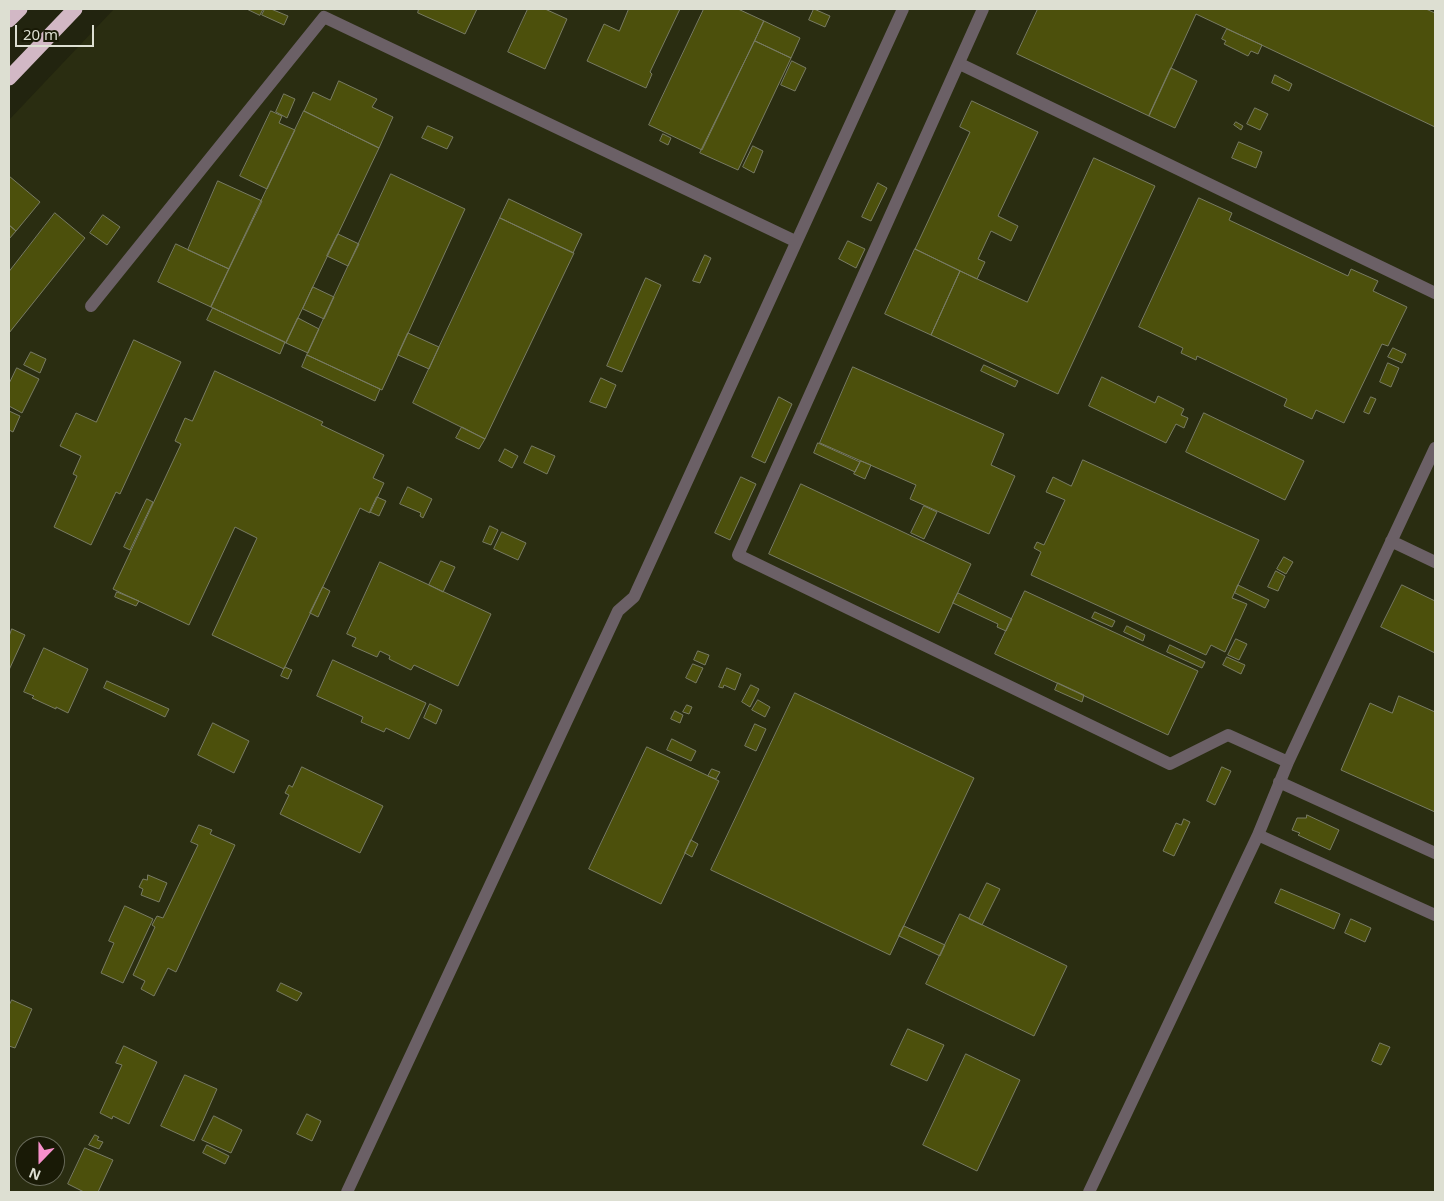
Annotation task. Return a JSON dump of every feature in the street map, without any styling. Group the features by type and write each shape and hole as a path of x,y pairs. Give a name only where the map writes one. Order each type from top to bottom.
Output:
{"highway":[{"path":"9,20 20,9"},
{"path":"9,78 75,9"}],"lane":[{"path":"347,1192 618,611 634,597 795,241 903,9"},
{"path":"984,9 738,555 1170,764 1228,735 1288,762"},
{"path":"91,306 324,17 795,241"},
{"path":"960,64 1435,293"},
{"path":"1090,1192 1258,835 1288,762 1435,448"},
{"path":"1391,541 1435,562"},
{"path":"1279,782 1435,853"},
{"path":"1258,835 1435,915"}],"shaded area":[{"path":"114,9 1435,9 1435,1192 9,1192 9,120"}],"building":[{"path":"247,9 263,9 260,15"},
{"path":"265,9 271,9 288,16 284,25 262,15"},
{"path":"419,9 477,9 465,34 418,13"},
{"path":"528,9 545,9 567,19 545,69 508,52"},
{"path":"629,9 680,9 650,72 652,74 646,88 587,61 604,24 619,31"},
{"path":"704,9 738,9 764,21 702,150 649,125"},
{"path":"814,9 830,16 825,27 809,20"},
{"path":"1038,9 1426,9 1435,13 1435,127 1196,14 1149,116 1017,54"},
{"path":"764,21 800,38 791,58 755,41"},
{"path":"1227,29 1262,45 1258,54 1251,51 1248,56 1224,44 1226,41 1222,39"},
{"path":"755,41 791,58 738,170 700,153"},
{"path":"792,61 806,68 795,91 781,85"},
{"path":"1171,68 1197,81 1175,128 1149,116"},
{"path":"1275,75 1292,84 1289,91 1272,83"},
{"path":"339,81 377,99 372,107 393,117 379,148 304,111 313,92 330,100"},
{"path":"284,94 295,99 287,118 276,112"},
{"path":"972,101 1038,132 998,216 1018,226 1011,241 991,231 978,259 985,262 977,279 915,249 970,132 960,127"},
{"path":"1255,108 1268,114 1260,130 1247,124"},
{"path":"271,111 282,116 279,123 295,130 267,189 240,176"},
{"path":"304,111 379,148 286,343 211,307"},
{"path":"1236,122 1243,126 1241,130 1234,125"},
{"path":"428,126 453,137 447,149 422,138"},
{"path":"663,134 671,138 668,145 660,141"},
{"path":"1239,142 1262,152 1256,168 1232,158"},
{"path":"753,146 763,151 754,173 743,167"},
{"path":"1094,158 1155,186 1058,394 931,335 960,271 1027,302"},
{"path":"391,174 465,209 382,390 307,355"},
{"path":"9,176 40,202 16,231 9,225"},
{"path":"218,181 262,201 229,269 188,250"},
{"path":"878,183 887,188 871,221 862,217"},
{"path":"1199,198 1232,213 1229,220 1348,276 1351,269 1378,281 1373,291 1407,307 1388,346 1382,344 1344,423 1316,410 1312,419 1284,406 1287,399 1197,356 1196,360 1181,353 1183,348 1139,327"},
{"path":"509,199 582,234 573,253 500,218"},
{"path":"55,213 85,238 9,333 9,272"},
{"path":"103,215 120,227 107,245 90,233"},
{"path":"500,218 574,253 485,439 413,403"},
{"path":"9,225 16,231 9,239"},
{"path":"338,234 359,244 348,266 327,256"},
{"path":"848,241 865,249 856,268 839,259"},
{"path":"176,244 229,269 211,307 158,282"},
{"path":"915,249 960,271 931,335 885,314"},
{"path":"705,255 711,258 700,283 693,281"},
{"path":"646,278 661,285 622,372 607,366"},
{"path":"313,287 334,297 324,319 303,309"},
{"path":"213,308 285,342 280,354 207,320"},
{"path":"298,318 319,329 308,353 286,343"},
{"path":"408,333 439,347 429,369 398,355"},
{"path":"134,340 181,362 120,494 116,492 91,545 54,527 77,476 73,474 81,456 60,446 76,413 96,422"},
{"path":"1393,348 1406,354 1402,363 1388,357"},
{"path":"31,352 46,359 40,373 24,365"},
{"path":"307,355 380,389 375,401 302,367"},
{"path":"1388,363 1399,368 1391,387 1380,382"},
{"path":"984,365 1018,381 1015,387 981,371"},
{"path":"853,367 1004,434 991,465 1015,476 989,534 910,499 916,485 820,443"},
{"path":"17,368 39,379 22,413 9,406 9,384"},
{"path":"215,371 323,422 321,425 384,455 373,478 384,483 370,513 360,508 284,669 212,635 257,538 235,527 189,625 113,589 181,444 175,441 185,418 192,421"},
{"path":"1102,377 1155,403 1158,396 1184,409 1181,415 1188,418 1184,428 1176,424 1166,443 1089,406"},
{"path":"601,378 616,385 606,408 590,402"},
{"path":"779,397 792,404 765,463 752,457"},
{"path":"1371,397 1376,399 1369,414 1364,412"},
{"path":"9,411 20,416 13,432 9,430"},
{"path":"1204,413 1304,461 1285,500 1186,452"},
{"path":"462,427 485,439 479,449 456,438"},
{"path":"818,443 860,462 855,472 814,453"},
{"path":"532,446 555,456 547,474 524,463"},
{"path":"505,449 518,456 512,468 499,461"},
{"path":"1083,460 1259,540 1232,598 1247,604 1225,652 1211,645 1206,655 1031,575 1041,552 1034,548 1037,542 1044,545 1065,500 1046,492 1053,477 1071,486"},
{"path":"861,461 871,465 865,479 854,474"},
{"path":"741,477 756,484 730,540 715,533"},
{"path":"801,484 971,564 939,633 769,554"},
{"path":"408,487 432,499 423,518 420,516 421,513 400,504"},
{"path":"377,497 386,501 379,516 370,512"},
{"path":"147,499 153,502 130,550 124,547"},
{"path":"924,506 937,512 924,539 911,533"},
{"path":"490,526 498,530 491,545 483,542"},
{"path":"502,532 526,543 518,560 494,549"},
{"path":"1284,557 1293,562 1286,574 1277,569"},
{"path":"441,561 455,567 443,592 429,585"},
{"path":"380,562 491,614 458,686 414,665 411,670 389,659 390,656 380,651 377,657 352,646 356,638 347,634"},
{"path":"1276,571 1285,576 1278,591 1268,587"},
{"path":"1238,585 1269,600 1265,608 1235,593"},
{"path":"1402,585 1435,601 1435,653 1381,627"},
{"path":"323,587 330,591 318,617 310,613"},
{"path":"1025,591 1198,671 1168,735 995,654"},
{"path":"117,592 139,601 136,606 115,597"},
{"path":"958,593 1012,619 1006,631 997,627 998,624 953,603"},
{"path":"1095,612 1115,621 1112,627 1092,618"},
{"path":"1127,626 1145,635 1143,641 1124,632"},
{"path":"12,629 25,635 9,670 9,637"},
{"path":"1236,639 1247,644 1239,660 1228,655"},
{"path":"1170,645 1205,662 1202,668 1167,652"},
{"path":"44,648 88,669 68,713 32,698 34,696 24,692"},
{"path":"698,651 709,655 705,665 694,660"},
{"path":"1227,657 1245,665 1241,674 1223,665"},
{"path":"333,660 426,703 409,739 386,728 384,732 361,722 363,717 317,696"},
{"path":"693,664 703,668 696,683 686,678"},
{"path":"285,667 292,670 288,679 281,676"},
{"path":"727,668 741,674 735,690 724,685 723,688 719,687"},
{"path":"107,681 169,709 165,717 104,688"},
{"path":"1058,683 1084,695 1082,702 1055,690"},
{"path":"751,685 759,689 750,707 742,702"},
{"path":"795,693 974,778 890,955 711,870"},
{"path":"1399,696 1435,712 1435,812 1341,770 1370,703 1392,713"},
{"path":"758,700 770,707 765,717 752,710"},
{"path":"430,704 442,710 436,724 424,718"},
{"path":"687,705 692,707 689,714 683,712"},
{"path":"675,711 683,715 680,723 671,719"},
{"path":"213,723 249,741 234,773 198,755"},
{"path":"755,724 766,729 756,751 745,746"},
{"path":"672,739 696,751 691,761 667,750"},
{"path":"647,747 719,781 661,904 589,869"},
{"path":"302,767 383,806 360,853 280,814 289,795 285,793 289,785 292,787"},
{"path":"1222,767 1231,771 1215,805 1207,801"},
{"path":"712,769 720,772 716,779 708,776"},
{"path":"1307,815 1339,830 1330,850 1298,835 1300,833 1292,830 1297,818 1306,818"},
{"path":"1184,819 1190,822 1174,856 1163,851 1176,823 1181,825"},
{"path":"199,825 212,830 210,834 235,845 176,972 168,968 154,996 141,989 145,981 133,975 155,927 152,925 157,916 163,918 198,845 191,842"},
{"path":"691,840 698,844 692,857 685,853"},
{"path":"148,875 167,883 159,902 141,895 143,889 139,887 143,879 147,880"},
{"path":"987,883 1000,889 982,925 969,919"},
{"path":"1281,889 1340,914 1334,929 1275,903"},
{"path":"125,906 153,919 123,983 101,973 114,943 109,941"},
{"path":"960,914 1067,966 1034,1036 926,984"},
{"path":"1351,919 1371,928 1365,942 1345,933"},
{"path":"904,926 945,945 940,956 899,936"},
{"path":"281,983 302,993 297,1001 277,991"},
{"path":"12,1000 32,1009 15,1048 9,1046 9,1006"},
{"path":"908,1029 944,1045 927,1081 891,1065"},
{"path":"1380,1043 1390,1047 1381,1065 1372,1061"},
{"path":"124,1046 157,1062 129,1124 113,1116 112,1119 100,1113 122,1065 116,1063"},
{"path":"966,1054 1020,1080 977,1171 923,1145"},
{"path":"185,1075 217,1089 194,1141 161,1126"},
{"path":"307,1114 321,1121 312,1141 297,1134"},
{"path":"214,1116 242,1130 231,1153 202,1140"},
{"path":"95,1135 99,1137 97,1140 103,1142 99,1149 89,1145"},
{"path":"207,1145 229,1156 225,1164 203,1153"},
{"path":"85,1148 113,1160 98,1192 84,1192 68,1184"}]}
